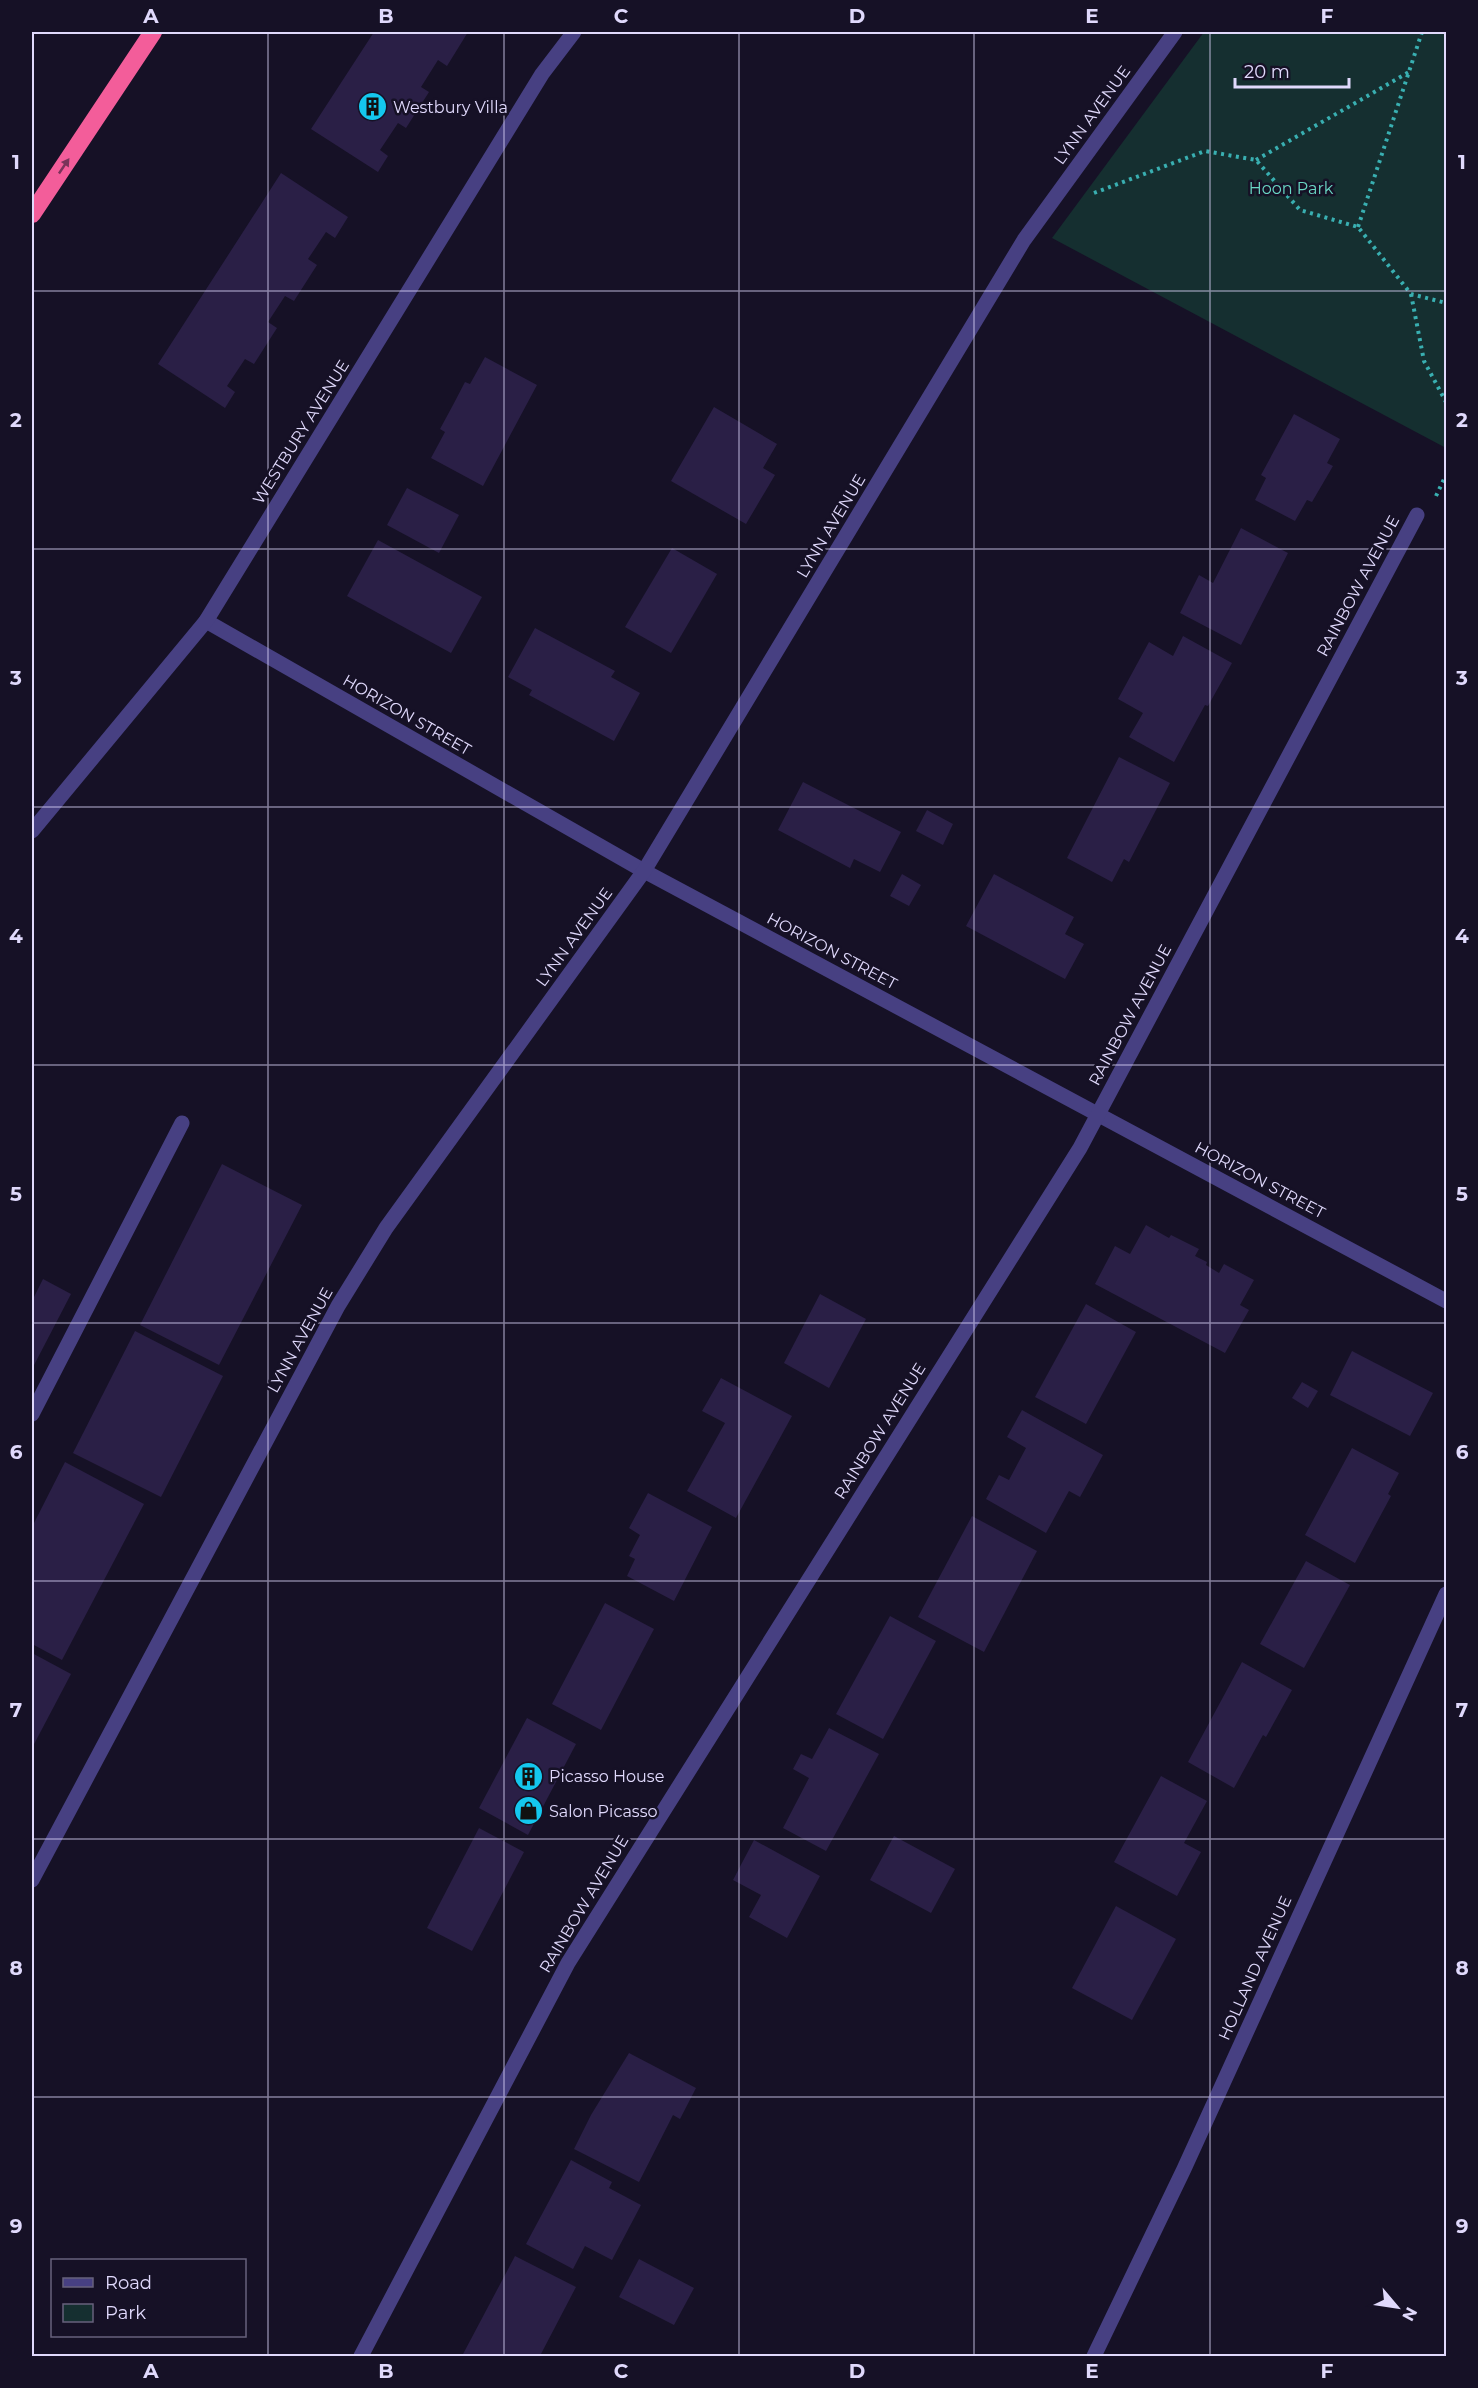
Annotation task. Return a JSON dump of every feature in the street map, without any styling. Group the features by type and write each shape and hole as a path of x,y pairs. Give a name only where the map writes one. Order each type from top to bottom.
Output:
{"highway":[{"path":"32,214 153,32"}],"street":[{"name":"WESTBURY AVENUE","path":"32,831 206,621 542,74 574,32"},
{"name":"LYNN AVENUE","path":"32,1880 338,1306 386,1228 644,871 1024,240 1175,32"},
{"name":"RAINBOW AVENUE","path":"360,2356 568,1963 1080,1148 1417,516"},
{"name":"HORIZON STREET","path":"206,621 644,871 1446,1301"},
{"path":"32,1414 182,1123"},
{"name":"HOLLAND AVENUE","path":"1094,2356 1184,2169 1446,1594"}],"path":[{"path":"1358,227 1422,32"},
{"path":"1256,160 1409,72"},
{"path":"1044,212 1205,151 1256,160 1300,210 1358,227 1411,294 1424,361 1446,402"},
{"path":"1411,294 1446,303"},
{"path":"1442,483 1446,475"}],"green space":[{"name":"Hoon Park","path":"1204,32 1446,32 1446,448 1052,238"}],"building":[{"name":"Westbury Villa","path":"374,32 468,32 447,66 438,60 421,87 429,92 406,128 398,123 380,150 388,156 378,172 311,129"},
{"path":"281,173 348,217 335,238 326,232 308,259 317,265 294,301 285,296 268,322 277,328 254,364 245,359 227,386 235,392 225,408 158,364"},
{"path":"485,357 537,385 483,486 431,458 445,432 440,429 465,382 470,384"},
{"path":"714,407 777,444 763,468 775,475 746,524 671,481"},
{"path":"1294,414 1340,439 1327,463 1333,466 1312,502 1307,500 1295,521 1255,500 1266,478 1261,475"},
{"path":"407,488 459,515 439,553 387,525"},
{"path":"1241,528 1288,553 1241,645 1180,613 1199,575 1213,583"},
{"path":"378,540 482,597 451,653 347,596"},
{"path":"672,548 717,574 671,653 625,627"},
{"path":"535,628 615,671 611,677 640,693 614,741 529,695 532,690 508,677"},
{"path":"1183,636 1232,663 1208,706 1205,705 1174,762 1129,737 1143,713 1118,699 1149,642 1173,656"},
{"path":"1119,757 1170,783 1129,862 1124,859 1112,882 1067,858"},
{"path":"803,782 901,832 880,872 854,859 850,868 778,830"},
{"path":"927,810 953,824 943,845 916,831"},
{"path":"902,874 921,885 909,906 890,896"},
{"path":"994,874 1074,917 1065,934 1084,944 1065,979 966,926"},
{"path":"222,1164 302,1205 219,1365 140,1325"},
{"path":"1146,1225 1169,1238 1171,1235 1199,1249 1195,1256 1207,1262 1206,1265 1219,1273 1224,1264 1254,1280 1240,1305 1249,1310 1225,1353 1095,1284 1115,1246 1130,1254"},
{"path":"43,1279 71,1294 32,1369 32,1301"},
{"path":"820,1294 866,1319 829,1388 784,1363"},
{"path":"1086,1304 1136,1332 1086,1424 1035,1397"},
{"path":"135,1331 223,1376 161,1497 73,1453"},
{"path":"1352,1351 1433,1393 1410,1436 1330,1395"},
{"path":"721,1378 792,1416 736,1518 687,1491 725,1423 702,1411"},
{"path":"1302,1382 1318,1391 1308,1408 1292,1398"},
{"path":"1022,1410 1103,1455 1080,1497 1069,1491 1046,1533 986,1499 999,1475 1009,1480 1026,1448 1007,1437"},
{"path":"1352,1448 1399,1473 1388,1494 1391,1496 1355,1563 1305,1535"},
{"path":"65,1462 144,1504 62,1660 32,1644 32,1527"},
{"path":"648,1493 712,1527 674,1601 627,1576 635,1559 629,1556 640,1535 629,1528"},
{"path":"972,1516 1037,1551 984,1652 918,1617"},
{"path":"1306,1561 1350,1585 1304,1668 1260,1644"},
{"path":"605,1603 654,1629 601,1730 552,1704"},
{"path":"890,1616 936,1641 883,1739 836,1714"},
{"path":"32,1653 71,1674 32,1748"},
{"path":"1242,1662 1292,1690 1266,1737 1263,1735 1234,1788 1188,1762"},
{"name":"Picasso House","path":"527,1718 576,1744 528,1835 479,1808"},
{"path":"829,1728 879,1754 826,1851 783,1828 809,1778 793,1769 801,1754 812,1759"},
{"path":"1161,1776 1207,1801 1184,1843 1201,1852 1177,1896 1114,1862"},
{"path":"479,1828 524,1852 472,1951 427,1928"},
{"path":"894,1836 955,1869 931,1913 870,1880"},
{"path":"754,1840 820,1876 787,1938 749,1917 761,1895 733,1880"},
{"path":"1116,1906 1176,1939 1132,2020 1072,1988"},
{"path":"629,2053 696,2088 680,2119 673,2115 639,2182 574,2149 591,2115"},
{"path":"571,2160 612,2182 609,2188 641,2205 612,2260 585,2246 573,2269 526,2244"},
{"path":"515,2256 576,2287 540,2356 462,2356"},
{"path":"639,2259 694,2288 674,2325 619,2297"}],"place":[{"name":"Westbury Villa","path":"372,107"},
{"name":"Picasso House","path":"528,1776"},
{"name":"Salon Picasso","path":"528,1811"}]}
